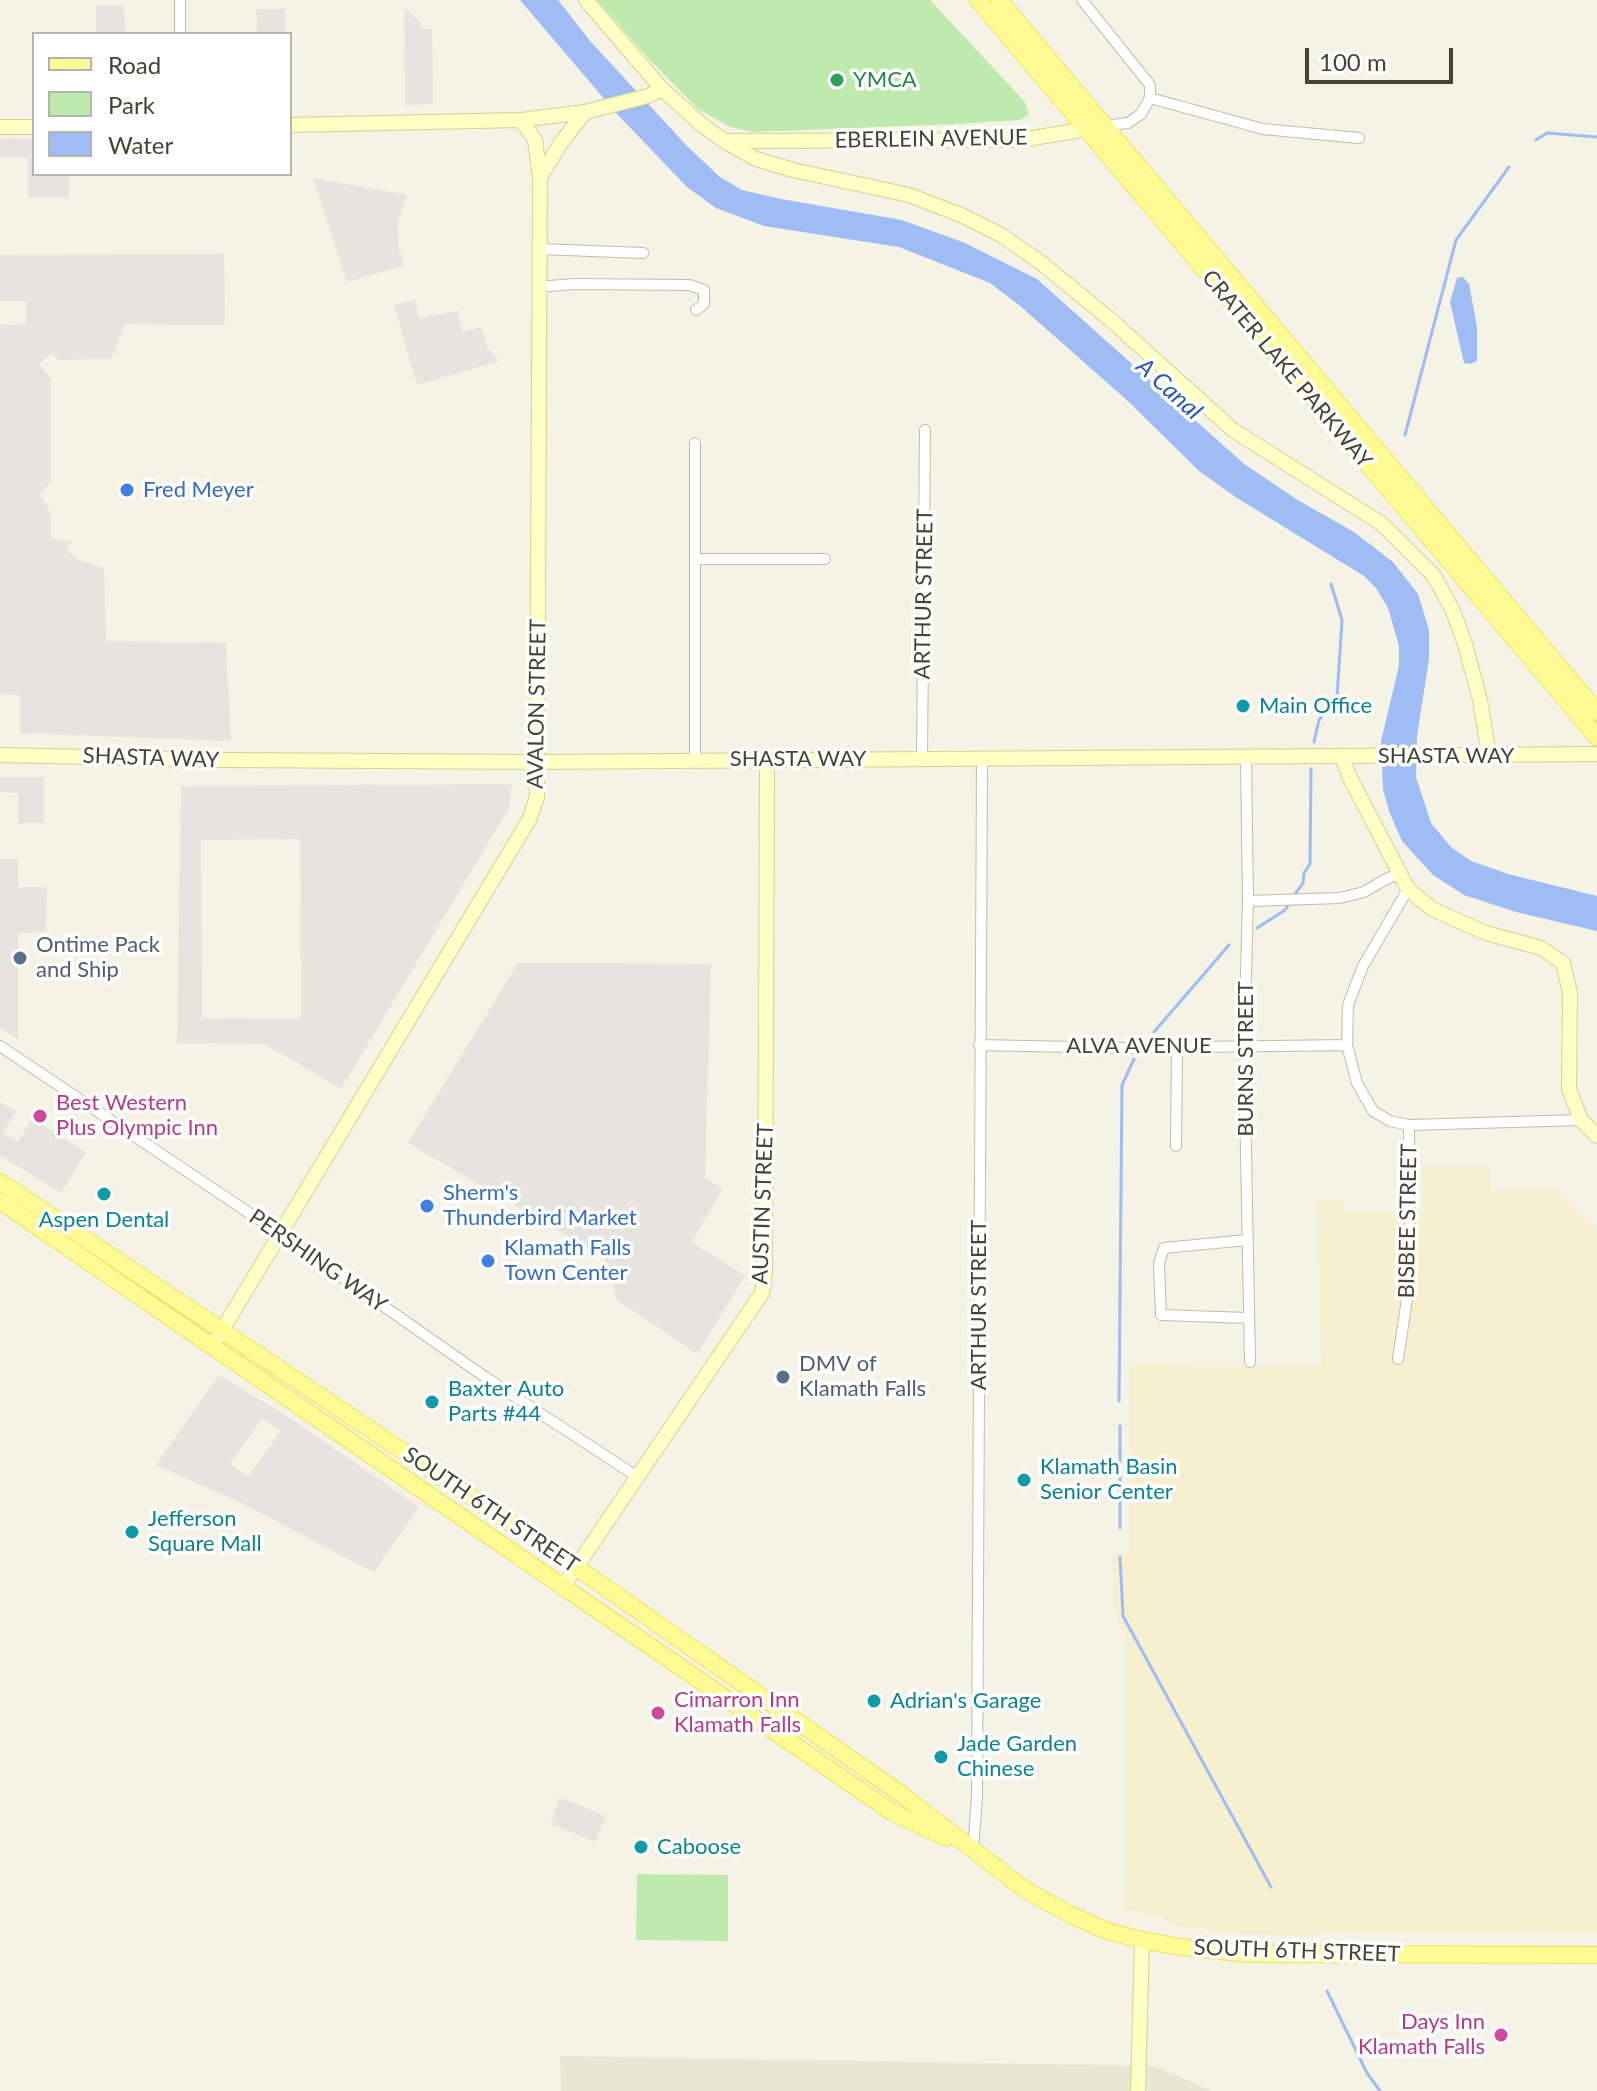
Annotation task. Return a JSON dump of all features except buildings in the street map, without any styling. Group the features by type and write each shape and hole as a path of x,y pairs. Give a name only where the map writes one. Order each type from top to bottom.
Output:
{"main road":[{"name":"CRATER LAKE PARKWAY","path":"978,0 1597,737"},
{"name":"CRATER LAKE PARKWAY","path":"999,0 1597,712"},
{"name":"SOUTH 6TH STREET","path":"0,1182 576,1567 901,1794 1024,1889 1069,1914 1107,1931 1142,1940 1250,1954 1597,1955"},
{"name":"SOUTH 6TH STREET","path":"0,1201 892,1812 973,1851"},
{"path":"0,1211 23,1217"}],"street":[{"path":"180,0 180,32"},
{"path":"586,0 662,89 724,141 756,159 793,170 909,195 1001,235 1040,262 1112,321 1233,430 1382,524 1434,576 1453,611 1480,700 1489,755"},
{"path":"1082,0 1150,85 1150,98 1263,129 1359,138"},
{"path":"292,125 521,120 601,109 662,89"},
{"name":"EBERLEIN AVENUE","path":"724,141 1021,140 1128,123 1141,114 1150,98"},
{"path":"540,177 585,112"},
{"name":"AVALON STREET","path":"212,1347 529,820 537,797 540,177 535,140 521,120"},
{"path":"0,127 32,127"},
{"path":"539,249 643,253"},
{"path":"539,287 574,284 689,285 704,290 704,304 696,310"},
{"name":"ARTHUR STREET","path":"922,758 925,430"},
{"path":"695,443 695,760"},
{"path":"695,559 825,559"},
{"name":"SHASTA WAY","path":"0,755 539,762 1597,754"},
{"path":"1342,756 1349,776 1408,889 1432,909 1486,933 1541,948 1563,963 1570,993 1569,1089 1581,1120 1597,1136"},
{"name":"BURNS STREET","path":"1246,757 1248,901 1244,1046 1250,1362"},
{"name":"ARTHUR STREET","path":"973,1851 977,1782 982,758"},
{"name":"AUSTIN STREET","path":"562,1588 762,1293 765,1274 767,759"},
{"path":"1248,901 1340,898 1364,892 1401,874"},
{"name":"BISBEE STREET","path":"1398,1359 1410,1279 1409,1125 1390,1121 1373,1111 1357,1083 1347,1045 1348,1005 1363,966 1408,889"},
{"name":"ALVA AVENUE","path":"979,1045 1347,1045"},
{"name":"PERSHING WAY","path":"0,1046 279,1233 485,1377 636,1476"},
{"path":"1176,1146 1177,1047"},
{"path":"1409,1125 1581,1120"},
{"path":"1247,1240 1164,1248 1159,1263 1161,1315 1249,1318"},
{"path":"1138,2091 1142,1940"}],"shaded area":[{"path":"96,5 124,5 125,32 96,32"},
{"path":"404,8 422,28 432,29 433,104 405,105"},
{"path":"256,9 285,9 285,32 257,32"},
{"path":"32,138 32,176 69,176 69,198 28,198 28,158 0,158 0,139"},
{"path":"313,178 407,195 398,222 399,250 405,265 347,282"},
{"path":"224,254 225,325 125,324 111,359 58,360 52,353 39,364 51,379 51,482 39,494 51,513 51,539 72,541 66,549 78,560 104,568 106,641 226,643 231,741 20,733 20,695 0,694 0,325 26,324 26,301 0,301 0,255"},
{"path":"415,300 419,318 458,311 462,331 481,328 487,347 499,361 417,385 394,305"},
{"path":"0,777 44,777 44,823 18,823 18,793 0,792"},
{"path":"512,784 509,808 341,1089 265,1044 177,1043 181,786","holes":["300,839 301,1018 202,1019 201,840"]},
{"path":"0,859 18,859 18,887 47,887 46,932 18,933 18,1039 0,1028"},
{"path":"518,963 711,964 705,1178 723,1188 692,1242 745,1276 697,1354 617,1300 605,1258 408,1143"},
{"path":"0,1102 16,1112 3,1133 18,1142 32,1119 86,1152 61,1193 0,1155"},
{"path":"1423,1166 1490,1167 1491,1191 1559,1191 1597,1230 1597,1933 1327,1932 1307,1937 1218,1932 1169,1925 1161,1916 1122,1909 1127,1879 1127,1639 1115,1615 1112,1554 1130,1554 1130,1364 1321,1367 1318,1200 1343,1201 1344,1212 1423,1213"},
{"path":"219,1375 290,1418 419,1507 374,1572 235,1500 156,1465","holes":["262,1418 281,1431 248,1477 230,1464"]},
{"path":"559,1797 606,1816 595,1842 551,1824"},
{"path":"560,2056 1154,2066 1212,2091 561,2091"}],"green space":[{"name":"YMCA","path":"597,0 930,0 1025,102 1029,114 1020,120 957,124 753,132 730,127 698,109"},
{"path":"637,1874 728,1875 728,1941 636,1940"}],"water":[{"path":"520,0 558,0 591,42 687,146 720,177 742,190 902,220 965,243 1037,279 1243,463 1296,499 1354,532 1393,562 1418,594 1429,630 1429,659 1417,736 1416,777 1431,823 1451,847 1471,861 1508,874 1597,896 1597,931 1516,912 1464,895 1433,875 1402,841 1383,789 1381,741 1399,666 1399,646 1388,608 1364,576 1199,471 1129,402 990,283 899,247 764,226 716,208 687,187 617,114"},
{"path":"1463,277 1469,284 1477,327 1477,361 1470,364 1464,363 1450,302 1457,278"}],"waterway":[{"path":"1536,140 1547,133 1597,137"},
{"path":"1405,435 1456,240 1509,167"},
{"path":"1314,742 1319,720 1337,697 1342,620 1331,584"},
{"path":"1293,897 1303,883 1304,873 1310,864 1311,769"},
{"path":"1257,928 1289,904"},
{"path":"1154,1032 1229,945"},
{"path":"1119,1401 1122,1085 1134,1059"},
{"path":"1120,1426 1120,1528"},
{"path":"1120,1557 1123,1616 1271,1887"},
{"path":"1327,1991 1367,2073 1380,2091"}],"place":[{"name":"YMCA","path":"837,80"},
{"name":"Fred Meyer","path":"127,490"},
{"name":"Main Office","path":"1243,706"},
{"name":"Ontime Pack and Ship","path":"20,958"},
{"name":"Best Western Plus Olympic Inn","path":"40,1116"},
{"name":"Aspen Dental","path":"104,1194"},
{"name":"Sherm's Thunderbird Market","path":"427,1206"},
{"name":"Klamath Falls Town Center","path":"488,1261"},
{"name":"DMV of Klamath Falls","path":"783,1377"},
{"name":"Baxter Auto Parts #44","path":"432,1402"},
{"name":"Klamath Basin Senior Center","path":"1024,1480"},
{"name":"Jefferson Square Mall","path":"132,1532"},
{"name":"Adrian's Garage","path":"874,1701"},
{"name":"Cimarron Inn Klamath Falls","path":"658,1713"},
{"name":"Jade Garden Chinese","path":"941,1757"},
{"name":"Caboose","path":"641,1847"},
{"name":"Days Inn Klamath Falls","path":"1501,2035"}],"water label":[{"name":"A Canal","path":"1169,389"}]}
